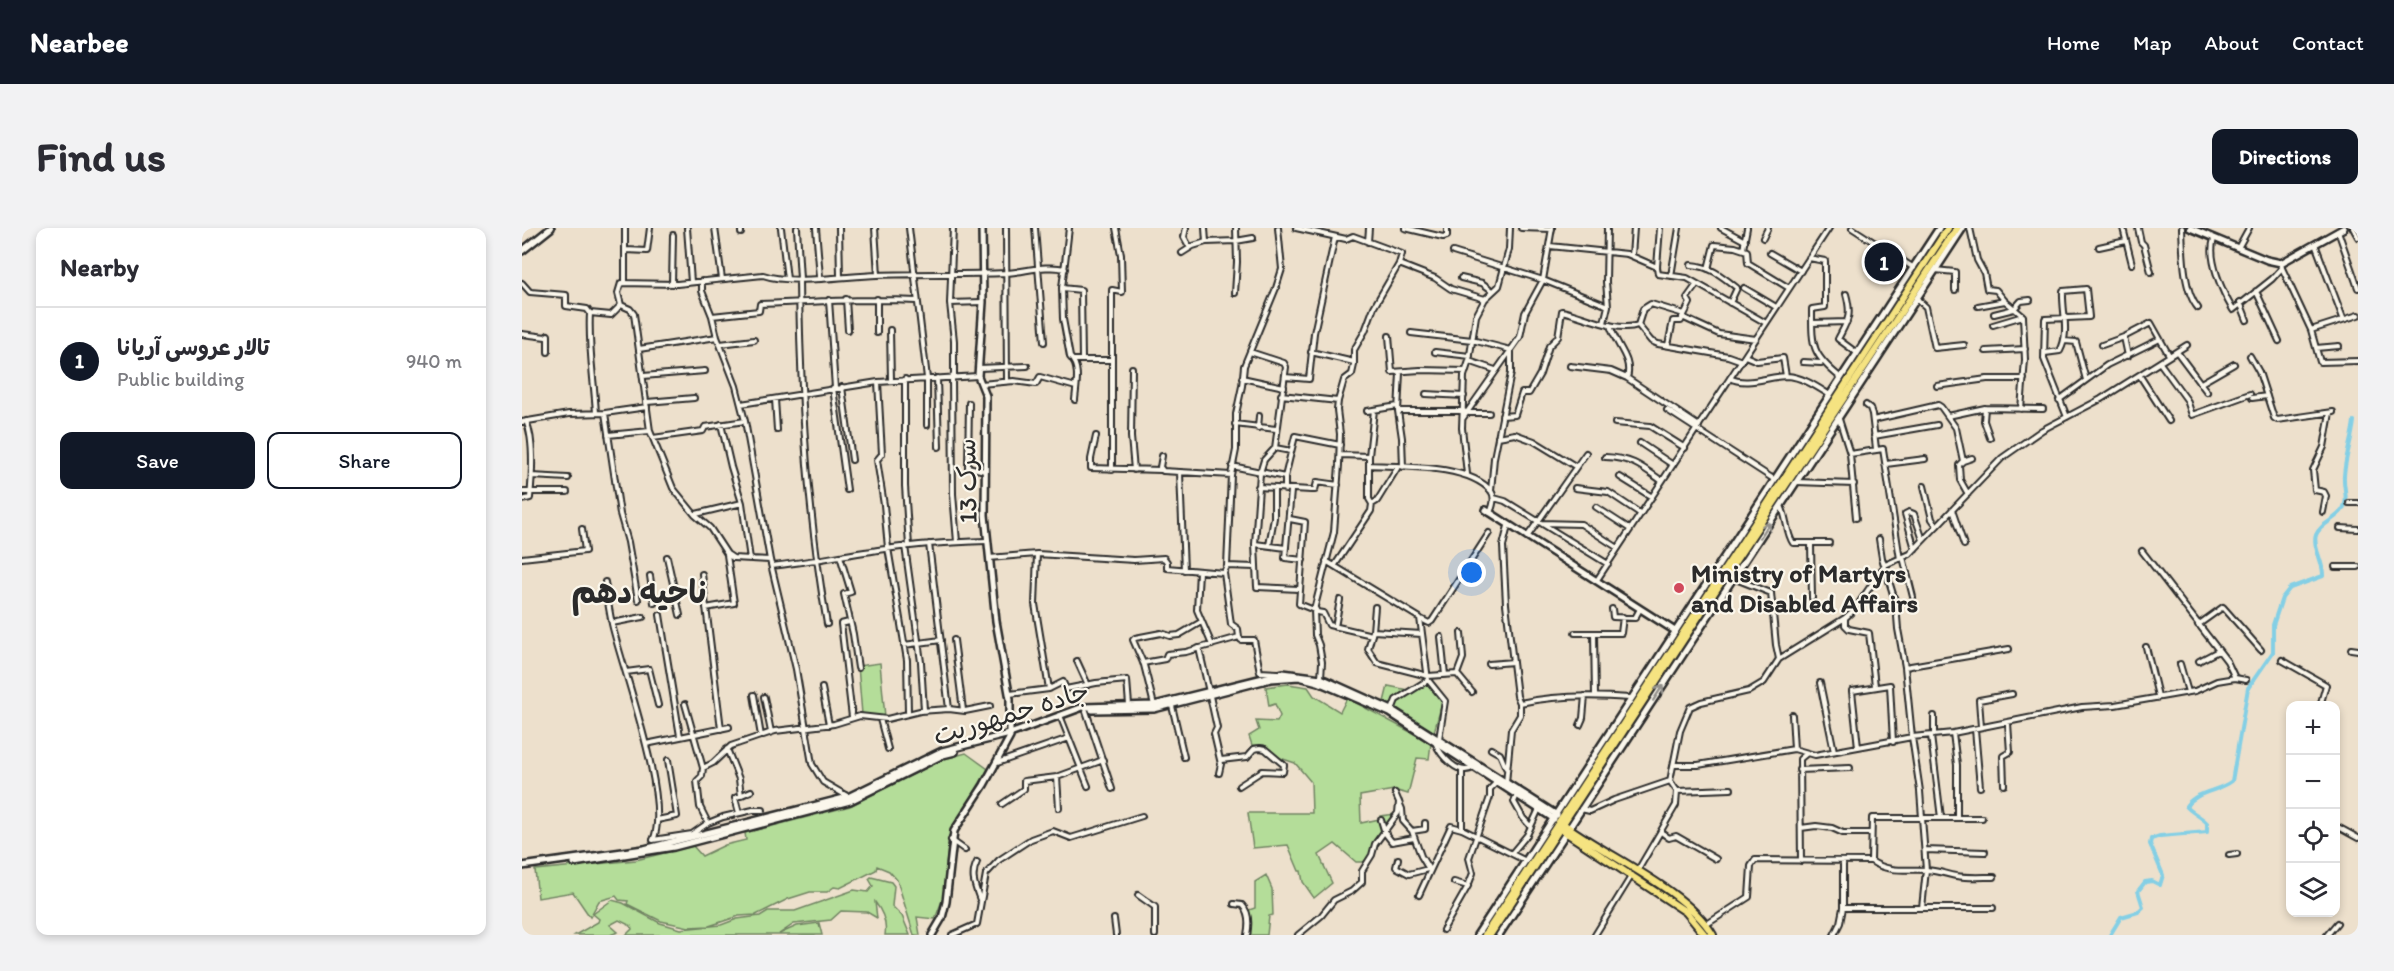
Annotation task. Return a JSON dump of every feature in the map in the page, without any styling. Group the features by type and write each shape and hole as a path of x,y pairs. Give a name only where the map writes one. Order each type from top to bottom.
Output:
{"main road":[{"path":"522,251 550,228"},
{"name":"سرک 13","path":"932,935 942,918 946,902 951,840 954,831 984,785 1010,735 1010,694 1000,647 987,542 984,486 986,396 978,376 983,302 982,228"},
{"path":"1499,935 1630,698 1776,480 1939,228"},
{"path":"1490,935 1948,228"},
{"path":"1485,935 1561,825 1957,228"},
{"path":"1477,935 1526,861 1561,825 1581,809 1963,228"},
{"path":"2190,228 2282,265 2341,230"},
{"path":"1488,512 1675,631"},
{"name":"جاده جمهوریت","path":"522,867 644,854 850,801 943,755 1060,718 1086,711 1154,709 1172,706 1278,673 1321,678 1392,710 1506,783 1561,825"},
{"name":"جاده جمهوریت","path":"1060,718 1083,707 1154,705 1271,679 1299,677 1318,682 1390,713 1437,740 1561,825"},
{"name":"جاده جمهوریت","path":"522,867 644,849 671,839 848,797 942,751 1010,735"},
{"path":"1561,825 1698,914 1713,935"},
{"path":"1668,896 1686,912 1704,935"}],"street":[{"path":"625,228 625,283"},
{"path":"626,250 647,251 650,228"},
{"path":"687,228 691,282"},
{"path":"715,228 722,279"},
{"path":"781,228 787,279"},
{"path":"797,228 801,394 816,562 827,624"},
{"path":"816,228 820,278"},
{"path":"839,228 840,276"},
{"path":"875,228 878,275"},
{"path":"909,228 927,378 927,425"},
{"path":"953,228 950,303 955,360 952,377 957,542"},
{"path":"1006,228 1007,381"},
{"path":"1035,228 1044,342"},
{"path":"1069,228 1062,288 1063,319 1070,357 1077,376 1075,400"},
{"path":"1112,470 1112,290 1122,292 1121,255 1116,228"},
{"path":"1186,228 1184,237 1190,248"},
{"path":"1205,228 1206,242"},
{"path":"1235,292 1236,228"},
{"path":"1278,228 1282,269 1244,366 1242,378 1235,424 1236,450 1231,475 1227,566 1224,573 1231,624 1238,629 1241,640 1254,640 1260,672 1278,673"},
{"path":"1296,228 1346,239 1353,236 1402,255 1354,350 1352,374 1344,380 1338,401 1340,455 1334,532 1314,608 1315,635 1322,662 1321,678"},
{"path":"1368,242 1369,228"},
{"path":"1405,228 1443,237 1447,236 1447,228"},
{"path":"1466,412 1463,384 1476,316 1485,299 1499,285 1509,249 1510,228"},
{"path":"1467,474 1463,418 1520,337 1525,313 1543,280 1552,228 1521,228"},
{"path":"1604,323 1608,306 1607,228"},
{"path":"1632,256 1634,228"},
{"path":"1660,228 1657,267 1659,275 1687,278 1707,292 1766,323"},
{"path":"1671,276 1679,228"},
{"path":"1721,228 1745,242"},
{"path":"1743,249 1748,228"},
{"path":"1763,238 1768,228"},
{"path":"1597,580 1829,228"},
{"path":"1852,228 1914,268"},
{"path":"1970,228 1977,260 1984,273 1987,289 1996,290 2023,316 2025,349 2021,409"},
{"path":"2123,228 2132,264"},
{"path":"2138,228 2151,272"},
{"path":"2182,228 2182,249 2188,285 2191,298 2198,308"},
{"path":"2238,249 2249,228"},
{"path":"2353,228 2358,237"},
{"path":"2341,230 2358,288"},
{"path":"672,284 673,235"},
{"path":"1285,377 1309,380 1311,352 1335,237"},
{"path":"1182,253 1206,242 1253,238"},
{"path":"2214,239 2213,252 2221,291 2233,310 2282,265 2311,330 2320,362 2358,361"},
{"path":"2099,247 2126,242"},
{"path":"2315,244 2343,318"},
{"path":"1708,269 1714,245 1743,249 1747,251 1748,262 1790,289"},
{"path":"1550,246 1632,256 1657,267"},
{"path":"1453,252 1543,280 1608,306"},
{"path":"1770,253 1801,271"},
{"path":"1809,258 1825,261 1825,307 1812,308 1814,346 1822,363 1841,378"},
{"path":"1399,264 1435,278 1451,289 1485,299"},
{"path":"1691,265 1708,269 1737,288 1730,303"},
{"path":"621,305 618,293 620,285 625,283 672,284 763,275 772,278 799,279 1065,269"},
{"path":"1935,270 1955,272 1955,290"},
{"path":"1461,278 1482,283 1493,291"},
{"path":"702,281 702,291 745,421 770,560 796,669 813,764 818,777 823,782 848,797"},
{"path":"522,283 530,292 566,295 566,306 587,309 590,313 611,315 621,305"},
{"path":"1668,345 1673,321 1681,321 1690,303 1687,298 1697,284"},
{"path":"1062,288 1082,290 1082,360"},
{"path":"1744,288 1776,308"},
{"path":"2045,353 2061,351 2065,341 2066,330 2064,318 2062,291 2086,289 2089,317 2064,318 2045,319 2045,353 2047,367 2067,417"},
{"path":"2256,291 2279,341"},
{"path":"1846,294 1850,307 1848,322 1838,339 1857,353"},
{"path":"1917,298 1926,307 1935,348 1964,345"},
{"path":"712,316 759,310 760,304 799,304 846,299 917,301"},
{"path":"846,299 848,330"},
{"path":"877,299 877,333"},
{"path":"829,300 834,388 847,490"},
{"path":"1994,314 2014,309 2021,301 2030,300"},
{"path":"1978,306 2005,301"},
{"path":"950,303 983,302"},
{"path":"2240,302 2247,320"},
{"path":"1638,325 1643,309 1651,304 1683,316 1719,334 1756,339"},
{"path":"621,305 630,309 634,314 650,431 673,488 695,515 710,528 727,554 733,558 770,560"},
{"path":"1502,416 1515,414 1522,393 1529,393 1540,374 1549,346 1558,337 1562,311 1628,329 1638,325"},
{"path":"590,313 588,336 596,413"},
{"path":"2311,330 2358,315"},
{"path":"1993,325 2023,316"},
{"path":"1812,323 1848,322"},
{"path":"2102,345 2151,323 2169,355"},
{"path":"1610,325 1614,339 1628,362 1630,368 1628,378"},
{"path":"1638,325 1651,341 1728,356 1742,361"},
{"path":"890,330 891,380"},
{"path":"1411,333 1472,340 1510,350"},
{"path":"522,334 546,337 548,335 548,352"},
{"path":"1389,336 1392,372 1466,371"},
{"path":"639,349 717,337"},
{"path":"2124,337 2128,356"},
{"path":"2059,400 2107,365 2160,339"},
{"path":"720,344 754,340"},
{"path":"2065,341 2076,342 2086,380"},
{"path":"1595,935 1676,805 1677,791 1670,781 1680,731 1690,707 1701,702 1749,691 1764,682 1779,659 1845,618 1855,609 1886,565 1915,549 2009,453 2042,430 2140,376 2187,345"},
{"path":"2316,348 2339,346"},
{"path":"1986,351 2025,349"},
{"path":"1488,512 1494,498 1491,491 1498,437 1511,373 1510,350"},
{"path":"1250,352 1284,363 1286,367 1275,448 1264,460 1258,488 1255,544 1257,587 1298,589"},
{"path":"1311,352 1354,362"},
{"path":"1435,352 1469,359 1495,370"},
{"path":"2177,352 2207,392"},
{"path":"1745,356 1757,361 1783,358 1786,376"},
{"path":"2250,356 2259,372 2277,420 2332,412 2324,447 2313,470 2315,490 2324,492 2326,496 2323,512"},
{"path":"1073,360 1112,360"},
{"path":"1803,363 1822,363"},
{"path":"2160,363 2187,400 2192,415 2251,396 2267,396"},
{"path":"2201,383 2235,364"},
{"path":"979,368 1027,366"},
{"path":"1570,366 1611,371 1628,378 1776,480"},
{"path":"1132,368 1131,437 1134,470"},
{"path":"643,376 705,371"},
{"path":"1372,504 1377,501 1401,467 1402,438 1398,409 1400,373"},
{"path":"741,404 891,380 978,376"},
{"path":"1730,378 1747,381 1786,376 1804,380 1831,396"},
{"path":"2140,376 2169,421"},
{"path":"981,384 1007,381 1036,384 1040,377 1076,387"},
{"path":"937,378 939,447"},
{"path":"1242,378 1284,387"},
{"path":"905,379 907,546 924,710"},
{"path":"1937,386 1987,379 2024,379"},
{"path":"878,382 882,453 877,460 888,548 907,660 908,712"},
{"path":"842,387 852,460"},
{"path":"1426,394 1464,396"},
{"path":"1281,395 1338,401"},
{"path":"647,402 694,398"},
{"path":"775,399 777,430"},
{"path":"969,403 968,467 985,471"},
{"path":"1866,405 1870,408 1873,420 1876,450"},
{"path":"1873,420 1938,405 1956,428 1963,461"},
{"path":"522,500 530,498 532,476 530,430 524,422 569,414 605,414 647,408"},
{"path":"1985,408 1984,421 1990,438"},
{"path":"1947,417 1985,408 2043,409"},
{"path":"1367,411 1398,409 1489,413"},
{"path":"1335,565 1371,511 1369,465 1374,410"},
{"path":"1667,410 1698,427"},
{"path":"605,414 620,514 628,542 638,600"},
{"path":"1258,428 1259,416"},
{"path":"1839,419 1850,454 1856,518"},
{"path":"653,438 703,431 705,427 745,421"},
{"path":"1615,423 1650,426 1684,448"},
{"path":"721,424 730,467 742,503 750,559"},
{"path":"1235,424 1276,429"},
{"path":"1874,436 1937,425"},
{"path":"608,435 650,431"},
{"path":"1498,437 1515,434 1534,441 1575,466"},
{"path":"1096,436 1091,468 1231,475"},
{"path":"1285,490 1285,477 1295,436 1340,445"},
{"path":"1640,443 1673,465"},
{"path":"1275,448 1291,451"},
{"path":"1850,454 1883,449 1901,558 1912,597"},
{"path":"1526,537 1539,523 1575,466 1586,453"},
{"path":"1340,455 1370,456"},
{"path":"1161,470 1162,456"},
{"path":"1605,457 1626,458 1634,461 1662,481"},
{"path":"1886,465 1925,459"},
{"path":"1968,494 1960,480 1959,465 1963,461 1972,459"},
{"path":"1369,465 1467,474 1491,491"},
{"path":"1232,466 1285,477"},
{"path":"1180,472 1184,570"},
{"path":"532,476 568,478"},
{"path":"1620,477 1652,497"},
{"path":"1258,488 1315,489 1317,482 1338,485"},
{"path":"1796,482 1854,484"},
{"path":"1924,486 1932,519 1937,526"},
{"path":"1269,545 1274,518 1274,488"},
{"path":"1575,488 1608,492 1641,514"},
{"path":"1291,490 1285,558 1303,560"},
{"path":"522,492 567,492"},
{"path":"1494,498 1505,501 1608,564"},
{"path":"695,515 742,503"},
{"path":"2349,503 2358,503"},
{"path":"1781,506 1786,516 1790,540 1794,543 1829,543"},
{"path":"1596,507 1630,529"},
{"path":"1952,510 1964,545"},
{"path":"1915,549 1905,514 1910,512 1914,514 1923,540"},
{"path":"1290,519 1305,522 1303,560 1298,589 1299,604 1323,613 1328,624 1335,627 1372,633 1422,634"},
{"path":"1539,523 1581,524 1618,548"},
{"path":"1506,783 1511,730 1520,715 1506,618 1503,546 1508,526"},
{"path":"2340,528 2358,529"},
{"path":"522,558 585,551 582,529"},
{"path":"1326,561 1429,623 1489,533"},
{"path":"1879,539 1896,604 1920,791 1926,870 1922,908"},
{"path":"772,566 816,562 888,548 957,542 987,542"},
{"path":"929,544 949,709"},
{"path":"1255,544 1286,548"},
{"path":"1811,544 1812,598"},
{"path":"2142,551 2227,661 2235,678"},
{"path":"706,608 734,603 727,554"},
{"path":"1037,554 1035,604 1049,689"},
{"path":"989,558 1037,554 1134,560 1164,558 1167,568 1224,573"},
{"path":"666,556 680,615"},
{"path":"840,556 851,592 844,594 858,668"},
{"path":"1227,566 1255,567"},
{"path":"2335,567 2358,567"},
{"path":"1199,571 1197,610 1212,645"},
{"path":"702,574 721,729"},
{"path":"650,576 654,603"},
{"path":"1733,578 1771,593 1779,659"},
{"path":"605,582 612,623 650,762 657,820 657,832 653,840 692,834 708,823 739,813 763,810"},
{"path":"1335,627 1340,600"},
{"path":"1375,607 1368,649 1377,663 1428,678"},
{"path":"2198,625 2223,607 2261,650"},
{"path":"1612,609 1613,616 1635,618 1640,609"},
{"path":"660,615 680,736"},
{"path":"612,623 643,617"},
{"path":"1575,633 1622,633 1623,617"},
{"path":"1420,618 1428,678 1445,701 1437,740 1441,753 1462,771 1469,771 1474,767"},
{"path":"1845,618 1845,625 1849,629 1869,633 1875,686"},
{"path":"849,622 841,624 852,717"},
{"path":"1154,705 1143,663 1133,640 1161,633 1170,636 1179,635 1201,622"},
{"path":"1457,674 1463,658 1461,633"},
{"path":"1594,633 1595,696"},
{"path":"1143,663 1165,659 1170,653 1186,652 1239,637"},
{"path":"1441,637 1445,675"},
{"path":"954,639 963,710"},
{"path":"904,645 941,640"},
{"path":"2146,647 2158,696"},
{"path":"1199,648 1217,728 1214,734 1221,760 1218,773"},
{"path":"2351,648 2358,650"},
{"path":"1905,667 2009,649"},
{"path":"2199,661 2218,651"},
{"path":"2282,660 2326,685 2321,701"},
{"path":"1077,661 1088,685"},
{"path":"1489,664 1513,662"},
{"path":"2180,664 2188,692"},
{"path":"626,672 649,669 658,705"},
{"path":"1392,710 1396,700 1428,678 1457,674"},
{"path":"1457,674 1472,692"},
{"path":"1674,765 1698,765 1794,749 1815,755 1912,737 1981,728 2082,707 2115,705 2188,692 2217,681 2235,678 2246,680"},
{"path":"1010,694 1049,689 1063,682 1066,689 1127,680 1129,705"},
{"path":"1820,683 1834,751"},
{"path":"1858,747 1852,690 1875,686 1890,686 1893,742"},
{"path":"822,688 830,725"},
{"path":"1981,728 1979,700 2012,694"},
{"path":"754,695 761,736"},
{"path":"1520,703 1533,699 1585,696 1630,698"},
{"path":"1580,725 1585,696"},
{"path":"764,697 771,732"},
{"path":"685,704 703,768 702,777 697,781 700,807 708,823"},
{"path":"703,768 713,764 728,749 744,739 771,732 830,725 860,716 880,719 924,710 963,710 990,706"},
{"path":"1172,706 1184,757"},
{"path":"1086,711 1112,789"},
{"path":"1792,715 1794,749"},
{"path":"1934,716 1932,736 1941,818"},
{"path":"1060,718 1088,786"},
{"path":"880,719 888,749"},
{"path":"2004,785 2003,756 2010,752 2008,723"},
{"path":"646,744 729,726"},
{"path":"1975,729 1980,787"},
{"path":"1953,733 1958,775 1958,818"},
{"path":"994,765 1069,738"},
{"path":"1221,760 1247,757 1254,749 1260,748 1265,749 1284,765 1283,772 1262,771 1239,786"},
{"path":"1491,748 1500,754 1508,770"},
{"path":"728,749 739,779 741,796"},
{"path":"1801,861 1799,770 1800,759 1807,754"},
{"path":"657,820 677,816 668,760"},
{"path":"1002,804 1024,789 1024,781 1057,777 1103,760"},
{"path":"1799,770 1850,768"},
{"path":"1462,771 1462,829"},
{"path":"1057,777 1059,808"},
{"path":"1581,809 1590,811 1614,800 1670,781"},
{"path":"1443,930 1473,873 1469,858 1490,796 1490,789 1497,782"},
{"path":"1677,791 1731,789"},
{"path":"739,813 735,798 751,792"},
{"path":"1395,793 1403,821 1412,831 1429,870"},
{"path":"1517,795 1514,802 1522,818 1530,826"},
{"path":"1298,935 1306,930 1334,900 1359,886 1362,882 1362,871 1372,855 1375,844 1398,813 1399,802"},
{"path":"1512,853 1527,835 1539,809"},
{"path":"952,935 977,924 986,874 999,860 1031,839 1053,831 1071,838 1142,816"},
{"path":"1871,861 1872,818 1982,818"},
{"path":"1381,820 1392,842 1414,838"},
{"path":"1412,831 1425,829 1425,822"},
{"path":"1801,828 1816,826 1832,828 1843,833 1871,833"},
{"path":"1419,895 1450,827 1462,829 1526,861"},
{"path":"2340,828 2358,838"},
{"path":"1661,832 1669,838 1676,836 1716,859"},
{"path":"951,840 965,850"},
{"path":"1925,850 1985,852"},
{"path":"2229,855 2237,854"},
{"path":"1398,859 1396,867 1409,874 1429,870"},
{"path":"1707,924 1749,897 1751,866 1755,860 1871,861 1879,867 1892,870 1926,870 1956,876 1994,877"},
{"path":"977,862 973,872 974,885 980,900"},
{"path":"1834,935 1840,923 1843,908 1843,862"},
{"path":"1454,882 1468,886"},
{"path":"1138,895 1155,907 1155,935"},
{"path":"1234,904 1245,908 1249,928 1247,935"},
{"path":"1843,908 1993,908"},
{"path":"1114,919 1116,935"},
{"path":"2327,935 2337,923"},
{"path":"1306,930 1311,935"}],"green space":[{"path":"880,663 885,717 862,714 858,666"},
{"path":"1428,681 1443,700 1434,732 1384,702 1388,686 1408,690"},
{"path":"1288,684 1308,687 1314,696 1340,712 1347,698 1431,743 1429,759 1417,758 1408,794 1394,790 1360,796 1361,823 1379,819 1380,816 1396,814 1398,818 1380,835 1375,853 1363,862 1356,862 1335,844 1319,855 1332,883 1314,898 1303,882 1301,871 1288,845 1253,848 1248,813 1312,813 1311,782 1295,763 1268,754 1264,745 1252,745 1249,736 1259,730 1256,721 1277,722 1280,716 1275,704 1269,706 1266,687"},
{"path":"966,753 988,769 949,836 943,898 935,919 917,917 920,935 914,935 897,880 889,871 877,866 876,870 840,888 834,887 827,892 810,892 788,899 756,915 739,916 709,926 689,927 661,921 627,904 628,901 619,900 616,896 599,901 590,917 573,892 538,898 535,870 636,860 693,846 702,856 725,845 746,840 745,833 850,806 944,759"},
{"path":"1266,875 1272,889 1273,915 1269,916 1267,935 1251,935 1249,910 1255,908 1255,882"},
{"path":"871,877 891,882 894,886 892,906 902,916 910,935 885,935 883,917 875,902 877,918 867,912 841,911 831,920 794,924 779,934 797,926 819,923 822,935 626,935 632,929 631,926 619,920 610,925 618,932 610,935 575,935 598,922 599,919 593,914 612,900 623,903 660,923 681,929 721,925 737,919 760,916 768,911 795,911 854,890 868,892 873,886 869,879"}],"waterway":[{"path":"2110,935 2121,917 2138,912 2143,907 2138,891 2145,882 2152,881 2160,885 2163,875 2150,844 2151,839 2160,836 2207,832 2207,823 2186,806 2196,797 2232,781 2248,688 2273,652 2273,625 2282,598 2290,588 2323,576 2315,539 2318,531 2340,513 2345,505 2345,469 2354,421"}],"place":[{"name":"تالار عروسی آریانا","path":"1884,262"},
{"name":"Ministry of Martyrs and Disabled Affairs","path":"1679,588"}],"district":[{"name":"ناحیه دهم","path":"639,592"}]}
